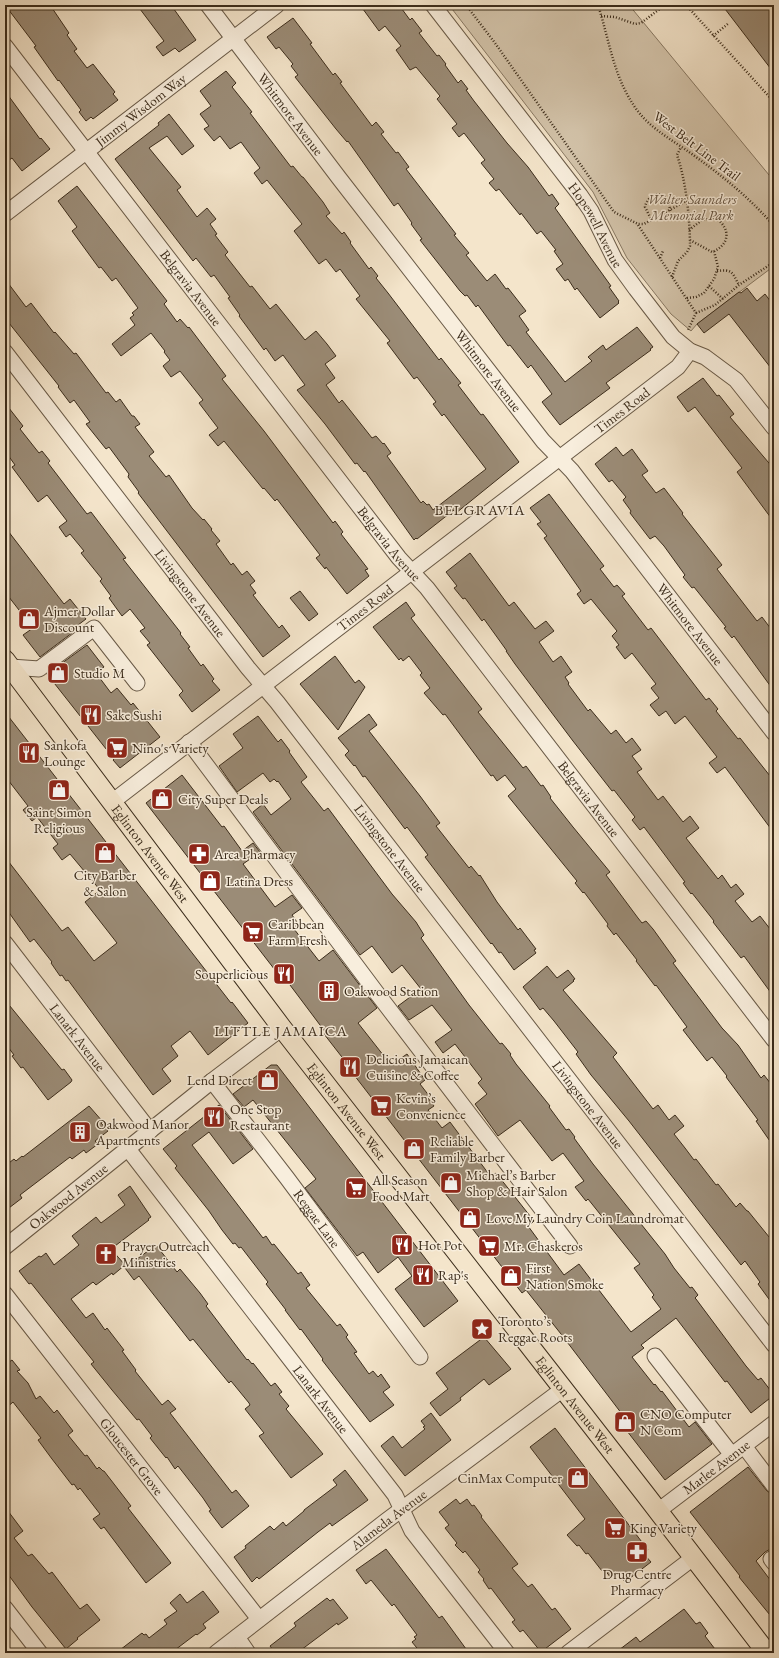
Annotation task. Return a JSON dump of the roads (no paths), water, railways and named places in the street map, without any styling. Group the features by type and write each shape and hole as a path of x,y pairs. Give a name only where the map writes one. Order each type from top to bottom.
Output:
{"main road":[{"name":"Eglinton Avenue West","path":"7,666 112,802 282,1028 658,1511 764,1652"}],"street":[{"name":"Whitmore Avenue","path":"208,5 344,184 543,441 572,471 774,733"},
{"name":"Jimmy Wisdom Way","path":"5,214 277,5"},
{"name":"Hopewell Avenue","path":"433,5 591,210 615,260 677,341 690,351 705,357 736,380 774,428"},
{"name":"Belgravia Avenue","path":"5,46 399,558 427,588 774,1040"},
{"name":"Times Road","path":"112,802 678,367 690,351"},
{"name":"Livingstone Avenue","path":"5,352 774,1345"},
{"path":"7,666 39,669 94,628 137,683"},
{"path":"189,742 376,992 570,1246"},
{"name":"Lanark Avenue","path":"5,943 150,1131"},
{"name":"Oakwood Avenue","path":"5,1247 212,1081 282,1028"},
{"name":"Reggae Lane","path":"212,1081 287,1178 420,1357"},
{"name":"Lanark Avenue","path":"128,1149 395,1495 412,1531 507,1653"},
{"name":"Gloucester Grove","path":"5,1294 259,1619"},
{"path":"655,1356 732,1455"},
{"name":"Alameda Avenue","path":"216,1653 401,1510 563,1389"},
{"name":"Marlee Avenue","path":"658,1511 774,1423"},
{"path":"744,1446 774,1486"},
{"path":"568,1653 694,1558"},
{"path":"5,1608 40,1653"},
{"path":"237,1637 248,1653"}],"place":[{"name":"Ajmer Dollar Discount","path":"29,619"},
{"name":"Studio M","path":"58,673"},
{"name":"Sake Sushi","path":"91,715"},
{"name":"Nino's Variety","path":"117,748"},
{"name":"Sankofa Lounge","path":"29,753"},
{"name":"Saint Simon Religious","path":"59,790"},
{"name":"City Super Deals","path":"162,799"},
{"name":"City Barber & Salon","path":"105,853"},
{"name":"Arca Pharmacy","path":"199,854"},
{"name":"Latina Dress","path":"210,881"},
{"name":"Caribbean Farm Fresh","path":"253,932"},
{"name":"Souperlicious","path":"284,974"},
{"name":"Oakwood Station","path":"329,991"},
{"name":"Delicious Jamaican Cuisine & Coffee","path":"350,1067"},
{"name":"Lend Direct","path":"268,1080"},
{"name":"Kevin’s Convenience","path":"381,1106"},
{"name":"One Stop Restaurant","path":"214,1117"},
{"name":"Oakwood Manor Apartments","path":"80,1132"},
{"name":"Reliable Family Barber","path":"414,1149"},
{"name":"Michael’s Barber Shop & Hair Salon","path":"451,1183"},
{"name":"All Season Food Mart","path":"356,1188"},
{"name":"Love My Laundry Coin Laundromat","path":"470,1218"},
{"name":"Hot Pot","path":"402,1245"},
{"name":"Mr. Chaskeros","path":"489,1246"},
{"name":"Prayer Outreach Ministries","path":"106,1254"},
{"name":"Rap's","path":"423,1275"},
{"name":"First Nation Smoke","path":"511,1276"},
{"name":"Toronto’s Reggae Roots","path":"482,1329"},
{"name":"CNO Computer N Com","path":"625,1422"},
{"name":"CinMax Computer","path":"578,1478"},
{"name":"King Variety","path":"615,1528"},
{"name":"Drug Centre Pharmacy","path":"637,1552"}],"district":[{"name":"BELGRAVIA","path":"480,510"},
{"name":"LITTLE JAMAICA","path":"281,1031"}],"park label":[{"name":"Walter Saunders Memorial Park","path":"692,208"}]}
